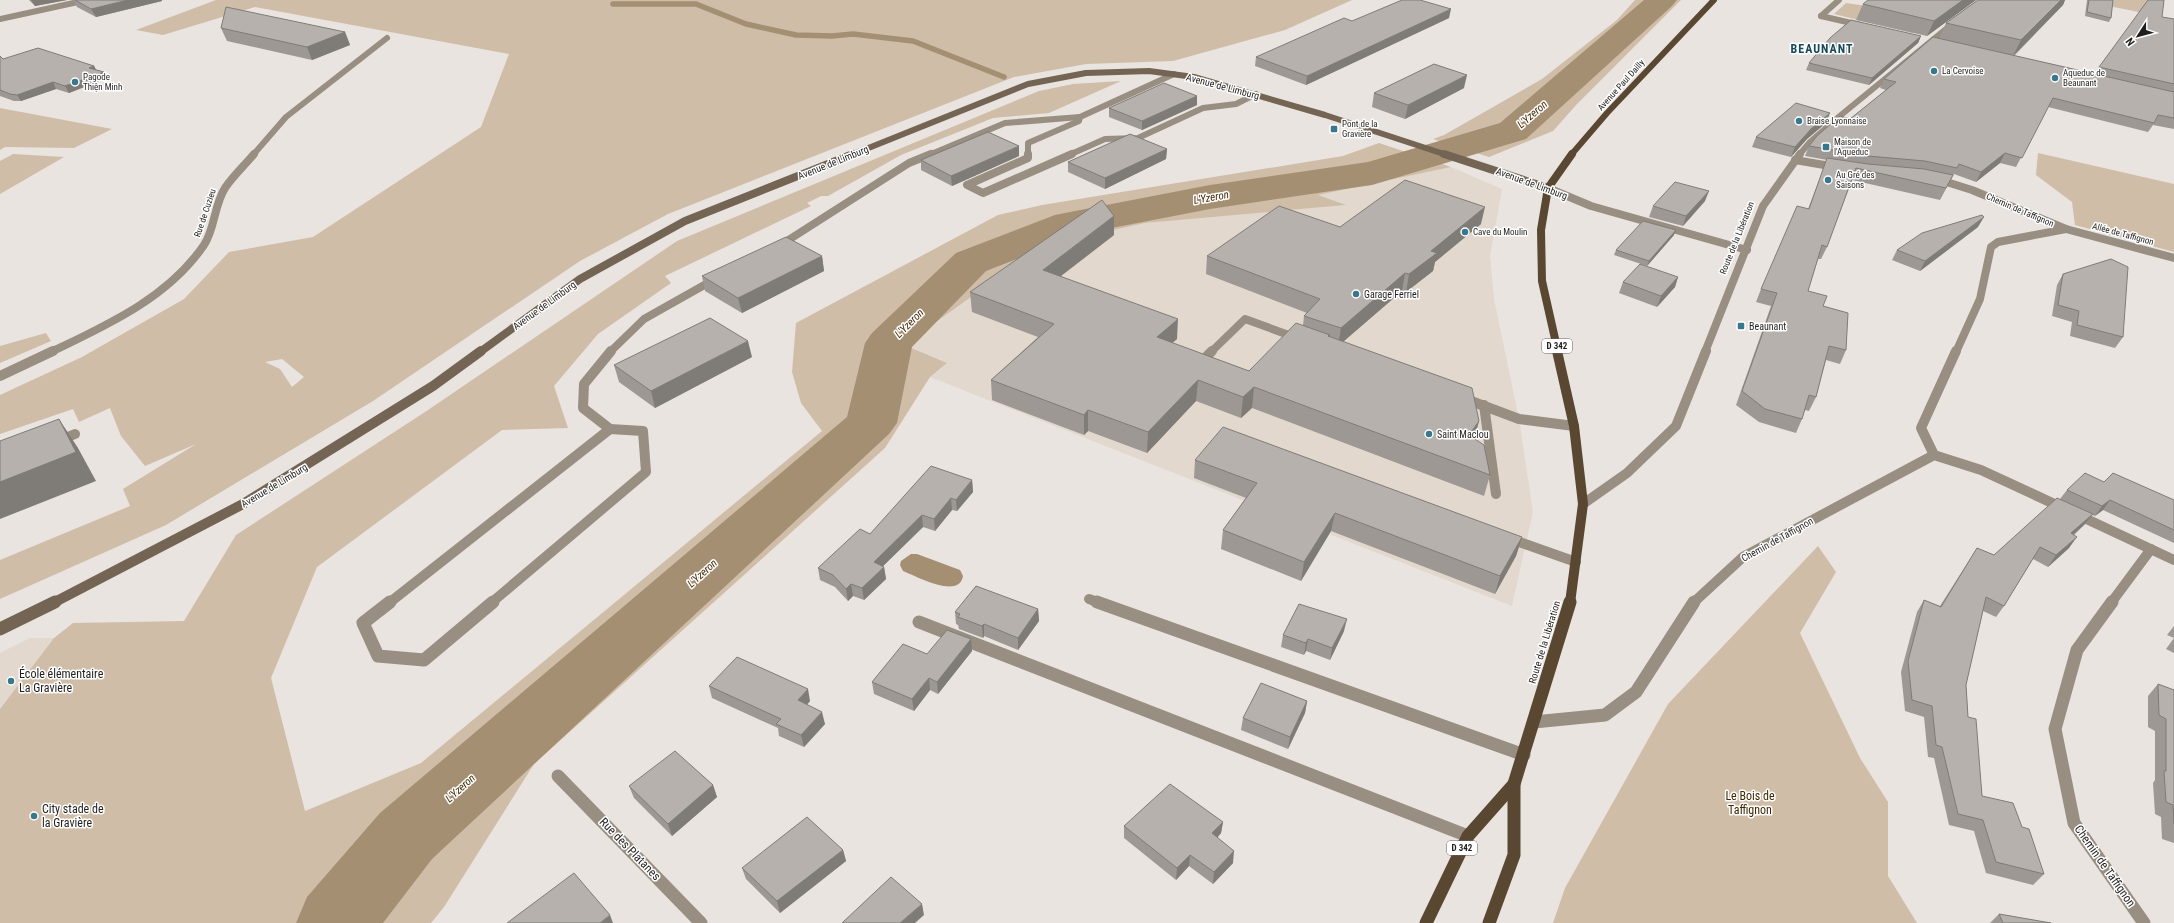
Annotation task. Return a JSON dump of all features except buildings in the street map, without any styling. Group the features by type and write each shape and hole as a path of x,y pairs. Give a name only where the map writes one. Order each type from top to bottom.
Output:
{"main road":[{"name":"Avenue Paul Dailly","path":"1548,188 1562,166 1607,113 1714,0"},
{"name":"Route de la Libération","path":"1489,923 1514,855 1514,784 1572,596 1583,504 1574,426 1542,281 1541,230 1548,188"},
{"name":"Route de la Libération","path":"1426,923 1468,836 1514,784"}],"street":[{"path":"0,19 87,0"},
{"path":"1839,0 1821,16 1866,26"},
{"name":"Route de la Libération","path":"1583,504 1627,473 1676,426 1747,250 1763,206 1795,160 1815,138 1925,40 1960,18"},
{"name":"Rue de Cuzieu","path":"0,376 112,323 154,295 184,272 205,244 224,189 286,117 387,38"},
{"path":"1925,40 1940,44"},
{"name":"Avenue de Limburg","path":"0,629 243,504 433,386 580,279 684,221 1028,84 1086,73 1149,71 1194,77 1256,94 1481,165 1548,188 1591,206 1747,250"},
{"path":"772,250 909,163 1005,123 1080,117 1174,74"},
{"path":"1080,117 1079,121 1028,143 1028,158 968,185 984,193 1105,139 1138,138 1203,108 1236,104 1256,94"},
{"path":"1795,160 1848,169"},
{"name":"Chemin de Taffignon","path":"1926,177 1946,181 1972,190 2066,229"},
{"name":"Chemin de Taffignon","path":"1534,722 1605,714 1636,692 1693,603 1743,557 1934,455 1921,428 1980,298 1991,248 1998,242 2066,229"},
{"name":"Allée de Taffignon","path":"2066,229 2174,258"},
{"path":"610,429 363,623 378,656 424,660 646,472 643,431 610,429 583,408 584,384 613,348 644,319 725,274"},
{"path":"1207,356 1245,318 1305,340"},
{"path":"1454,395 1519,418 1574,426"},
{"path":"1484,405 1496,494"},
{"path":"47,445 75,434"},
{"path":"1934,455 1981,470 2174,560"},
{"path":"1495,533 1576,562"},
{"name":"Chemin de Taffignon","path":"2144,923 2074,823 2055,729 2077,650 2151,548"},
{"path":"1089,600 1524,755"},
{"path":"919,622 1468,836"},
{"name":"Rue des Platanes","path":"558,776 701,923"}],"shaded area":[{"path":"1451,167 1502,189 1490,256 1494,299 1519,419 1533,512 1512,606 930,377 947,363 904,346 1043,246 1145,223 1345,205 1317,195"},
{"path":"911,554 917,554 960,570 963,576 960,583 954,586 936,584 903,571 900,565 901,561"},
{"name":"École élémentaire La Gravière","path":"30,638 54,638 0,709 0,653"}],"green space":[{"path":"216,0 1352,0 1285,30 1173,61 1086,64 1014,77 668,214 580,261 373,401 166,525 0,599 0,560 130,506 123,489 196,444 145,466 121,436 110,408 79,422 73,409 0,434 0,395 82,357 184,299 229,252 313,237 481,127 509,54 255,7 163,35 136,30","holes":["282,359 304,377 292,387 280,369 265,362"]},
{"path":"1635,0 1681,0 1577,104 1553,131 1489,157 1433,139 1444,135 1542,79 1617,20"},
{"path":"2107,0 2150,0 2158,16 2104,5"},
{"path":"1846,3 1943,17 1924,33 1912,33 1834,14"},
{"path":"1121,81 1049,113 993,118 901,155 828,196 821,196 807,203 811,206 665,276 671,283 598,334 554,386 568,428 502,430 317,567 271,678 305,811 421,763 822,431 801,403 792,372 796,323 998,215 1042,205 1343,156 1379,143 1451,167 1318,195 1346,205 1145,223 1043,246 904,345 947,363 930,377 885,448 534,764 444,907 431,923 0,923 0,709 54,638 73,623 184,621 236,535 425,412 677,241 1039,91 1073,84"},
{"path":"0,108 112,129 74,148 5,147 0,150"},
{"path":"2038,153 2174,184 2174,252 2075,225 2072,202 2036,175"},
{"path":"13,154 64,157 0,194 0,161"},
{"path":"46,333 51,341 0,363 0,346"},
{"name":"Le Bois de Taffignon","path":"1818,546 1836,572 1800,633 1860,758 1888,802 1888,876 1917,923 1553,923 1565,888 1668,704"}],"waterway":[{"name":"L'Yzeron","path":"335,923 406,836 871,423 889,343 971,262 1070,224 1210,197 1372,173 1513,131 1662,0"},
{"path":"613,4 696,4 746,24 796,35 832,36 853,34 913,41 1004,77"}],"place":[{"name":"La Cervoise","path":"1934,71"},
{"name":"Aqueduc de Beaunant","path":"2055,78"},
{"name":"Pagode Thiện Minh","path":"75,82"},
{"name":"Braise Lyonnaise","path":"1799,121"},
{"name":"Pont de la Gravière","path":"1334,129"},
{"name":"Maison de l'Aqueduc","path":"1826,147"},
{"name":"Au Gré des Saisons","path":"1828,180"},
{"name":"Cave du Moulin","path":"1465,232"},
{"name":"Garage Ferriel","path":"1356,294"},
{"name":"Beaunant","path":"1741,326"},
{"name":"Saint Maclou","path":"1429,434"},
{"name":"École élémentaire La Gravière","path":"11,681"},
{"name":"City stade de la Gravière","path":"34,816"}],"district":[{"name":"BEAUNANT","path":"1822,49"}]}
